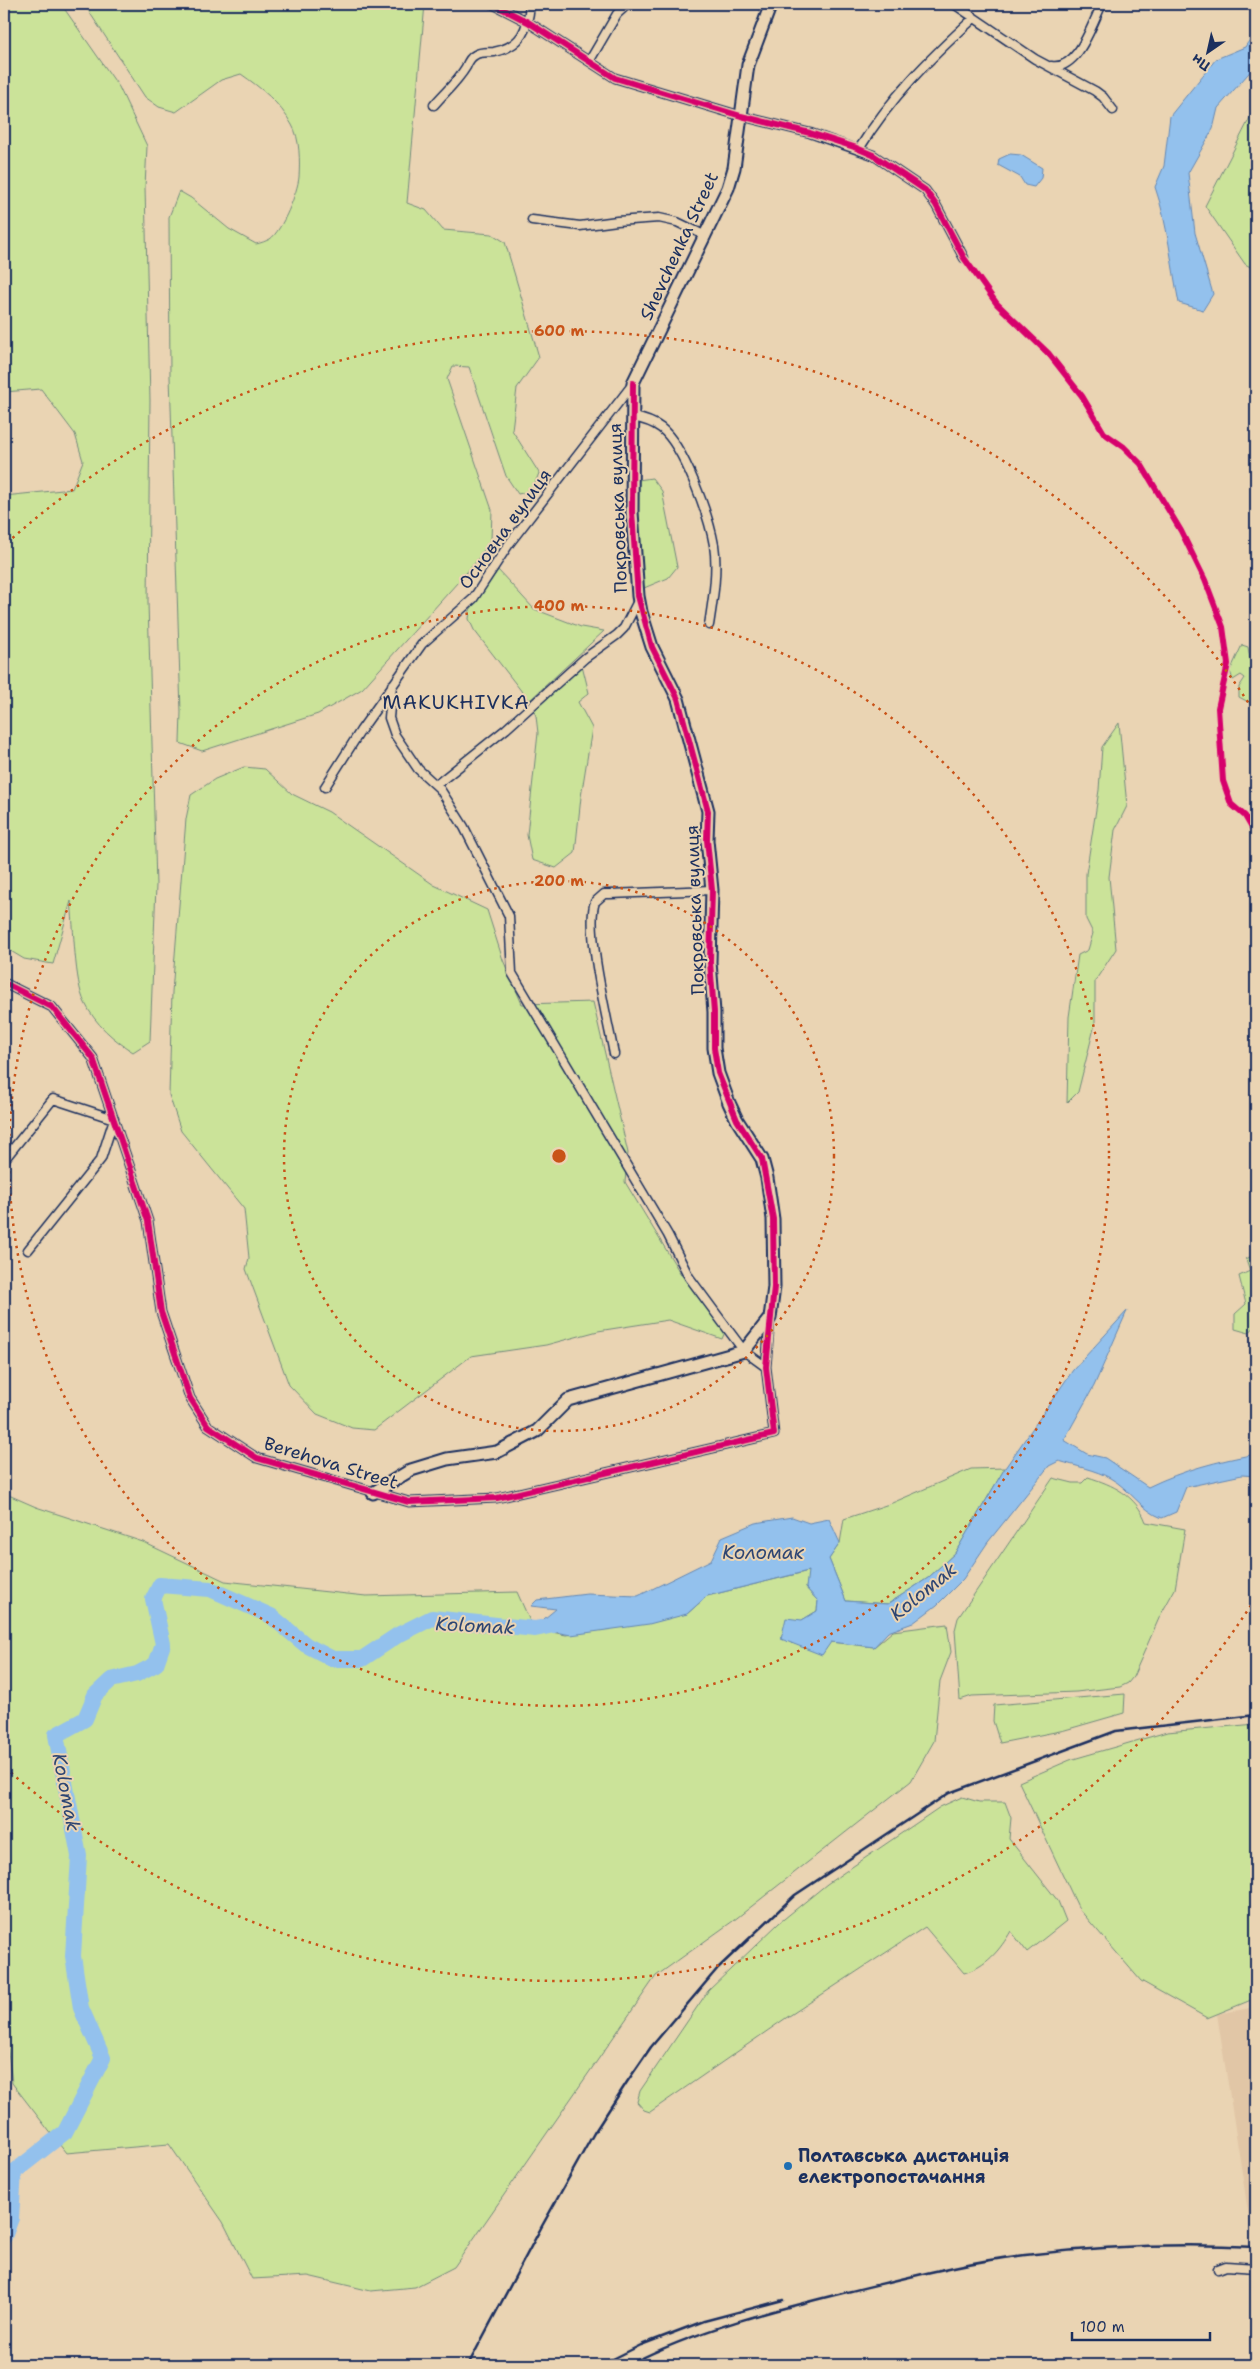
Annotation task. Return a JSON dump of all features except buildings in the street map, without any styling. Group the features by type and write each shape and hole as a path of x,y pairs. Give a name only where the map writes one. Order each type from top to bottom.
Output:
{"street":[{"path":"493,4 528,22 590,60 615,78 741,116 810,133 859,149 900,171 925,190 936,205 964,258"},
{"path":"434,105 456,83 471,58 476,54 492,52 511,45 524,33 528,22 530,4"},
{"path":"590,60 617,14 628,4"},
{"name":"Shevchenka Street","path":"634,384 728,188 734,168 748,65 771,4"},
{"path":"954,4 1049,66 1095,91 1103,97 1112,110"},
{"path":"1049,66 1062,67 1075,58 1102,4"},
{"path":"859,149 877,120 901,90 974,18"},
{"path":"532,220 580,226 617,220 659,218 677,222 706,236"},
{"name":"Покровська вулиця","path":"634,384 632,512 638,599 652,647 678,699 708,811 712,890 710,962 714,1012 714,1048 718,1073 729,1103 737,1120 762,1159 773,1219 774,1287 766,1367 774,1434"},
{"name":"Основна вулиця","path":"325,787 392,685 422,644 473,599 509,544 634,384"},
{"path":"633,417 654,424 670,438 688,468 702,501 714,545 716,566 709,624"},
{"path":"436,785 506,729 584,658 617,635 629,621 638,599"},
{"path":"392,685 389,718 395,735 418,769 436,785 464,827 509,916 512,974 668,1235 690,1277 744,1351 766,1367"},
{"name":"Покровська вулиця","path":"614,1054 596,959 593,918 595,902 604,894 712,890"},
{"name":"Berehova Street","path":"4,983 52,1007 93,1058 148,1220 160,1312 190,1398 208,1426 257,1458 409,1502 497,1498 774,1434"},
{"path":"4,1160 53,1099 114,1119 101,1159 28,1250"},
{"path":"373,1493 411,1470 447,1459 497,1452 536,1431 568,1400 744,1351 770,1318"},
{"path":"1218,2269 1226,2266 1256,2268"}],"shaded area":[{"path":"1256,2007 1256,2243 1253,2243 1217,2014"}],"green space":[{"path":"4,4 61,4 119,87 147,146 145,187 150,400 148,602 156,885 150,1041 133,1052 106,1031 94,1018 81,994 71,901 53,964 24,959 4,947 4,496 72,489 83,461 75,434 41,389 4,392"},
{"path":"84,4 425,4 407,203 426,210 443,230 492,234 505,242 539,357 517,388 512,430 539,473 532,491 518,494 506,476 469,367 453,366 447,379 492,510 491,540 475,563 362,689 318,714 202,751 180,743 181,712 170,376 169,217 179,191 191,198 229,229 256,244 270,239 275,235 284,220 296,191 299,171 298,143 295,130 282,110 263,90 241,74 221,80 176,112 159,107 145,97"},
{"path":"1256,106 1256,270 1245,264 1205,206"},
{"path":"652,478 662,491 677,567 668,578 644,588 638,536 638,480"},
{"path":"498,570 534,609 581,627 604,631 529,701 474,630 469,619 470,610"},
{"path":"1242,645 1248,647 1251,665 1256,669 1256,706 1239,697 1239,687 1245,678 1241,675 1233,680 1230,671"},
{"path":"582,665 589,693 578,702 592,728 581,797 575,853 556,868 532,860 527,835 538,733 536,716 533,709"},
{"path":"1119,723 1127,806 1115,830 1109,877 1116,949 1095,981 1095,1024 1078,1092 1067,1103 1069,1017 1078,955 1088,950 1093,933 1086,919 1086,874 1099,790 1102,747"},
{"path":"244,767 265,769 292,794 329,812 434,885 487,910 503,960 522,1004 593,1002 628,1153 625,1182 682,1276 729,1322 722,1339 668,1320 598,1331 546,1345 471,1356 374,1430 352,1428 317,1414 289,1385 246,1269 249,1258 244,1209 181,1131 169,1095 172,992 186,819 191,795 215,779"},
{"path":"1256,1254 1256,1325 1249,1333 1235,1329 1235,1314 1246,1304 1239,1276 1250,1271 1246,1259"},
{"path":"1005,1468 955,1553 928,1578 888,1604 846,1601 829,1559 840,1543 844,1519 892,1503 971,1469"},
{"path":"1088,1477 1123,1492 1136,1505 1146,1522 1185,1529 1175,1589 1160,1616 1133,1677 1128,1683 1120,1687 1076,1692 972,1696 960,1700 955,1630 958,1618 1053,1478 1073,1483 1082,1483"},
{"path":"4,1493 36,1507 143,1542 225,1581 366,1596 517,1592 533,1628 566,1635 687,1614 707,1596 809,1571 806,1588 818,1601 817,1611 802,1620 821,1655 830,1642 874,1647 893,1631 947,1624 951,1652 940,1681 934,1741 911,1781 733,1921 656,1976 454,2267 415,2287 371,2291 308,2276 252,2279 223,2222 169,2144 66,2153 12,2083 4,2032"},
{"path":"1125,1694 1124,1713 1065,1730 1000,1743 993,1721 994,1705"},
{"path":"1256,1724 1256,1998 1207,2018 1141,1981 1079,1909 1019,1782 1070,1760 1167,1732"},
{"path":"962,1797 979,1802 1005,1802 1011,1818 1009,1839 1058,1901 1066,1921 1027,1952 1011,1931 992,1957 979,1967 964,1973 925,1927 786,2018 650,2112 644,2110 637,2102 640,2091 708,1991 779,1923 827,1884 940,1807"}],"water":[{"path":"1256,30 1256,65 1218,108 1213,129 1188,173 1195,233 1213,294 1203,310 1179,303 1166,230 1155,187 1164,166 1170,116 1216,59 1245,47"},
{"path":"1010,154 1021,155 1042,168 1041,178 1034,187 1025,185 1020,177 998,165 999,159"},
{"name":"Коломак","path":"1127,1311 1094,1386 1064,1440 1087,1454 1105,1458 1148,1487 1201,1467 1256,1454 1256,1476 1242,1475 1186,1487 1176,1512 1162,1518 1148,1510 1110,1478 1092,1470 1059,1461 1049,1466 988,1542 963,1579 937,1605 913,1623 888,1632 874,1647 831,1642 822,1655 781,1639 786,1618 802,1620 817,1611 818,1601 806,1588 808,1571 707,1596 687,1614 649,1624 571,1635 533,1628 556,1609 531,1606 537,1600 587,1594 638,1596 711,1560 722,1537 755,1523 792,1517 809,1523 829,1519 840,1543 829,1559 846,1601 888,1604 928,1578 955,1553 1005,1468 1073,1370"}],"waterway":[{"name":"Kolomak","path":"4,2237 11,2218 14,2172 65,2132 103,2058 81,2008 73,1956 79,1856 56,1735 85,1719 95,1695 111,1680 137,1674 156,1664 163,1644 153,1599 160,1585 210,1589 271,1616 306,1645 333,1659 362,1659 398,1635 432,1618 535,1629 554,1625"}],"railway":[{"path":"468,2365 594,2133 651,2047 718,1968 795,1895 949,1793 1116,1731 1256,1715"},
{"path":"628,2365 681,2341 736,2322 891,2281 980,2262 1025,2255 1112,2247 1169,2245 1256,2247"},
{"path":"601,2365 641,2345 704,2321 783,2300"}],"cycle path":[{"path":"493,4 528,22 615,78 741,116 810,133 854,147 873,155 925,190 936,205 964,258 997,304 1049,354 1082,396 1104,433 1124,447 1141,464 1181,531 1205,580 1223,627 1228,664 1218,708 1223,781 1231,804 1245,816 1256,835"},
{"path":"4,983 52,1007 93,1058 148,1221 161,1312 190,1398 208,1426 257,1458 409,1502 497,1498 774,1434 766,1367 774,1287 773,1219 762,1159 737,1120 718,1073 714,1048 714,1012 710,962 712,890 707,840 708,811 678,699 652,647 638,596 632,512 633,383"}],"place":[{"name":"Полтавська дистанція електропостачання","path":"788,2166"}],"district":[{"name":"MAKUKHIVKA","path":"456,702"}]}
